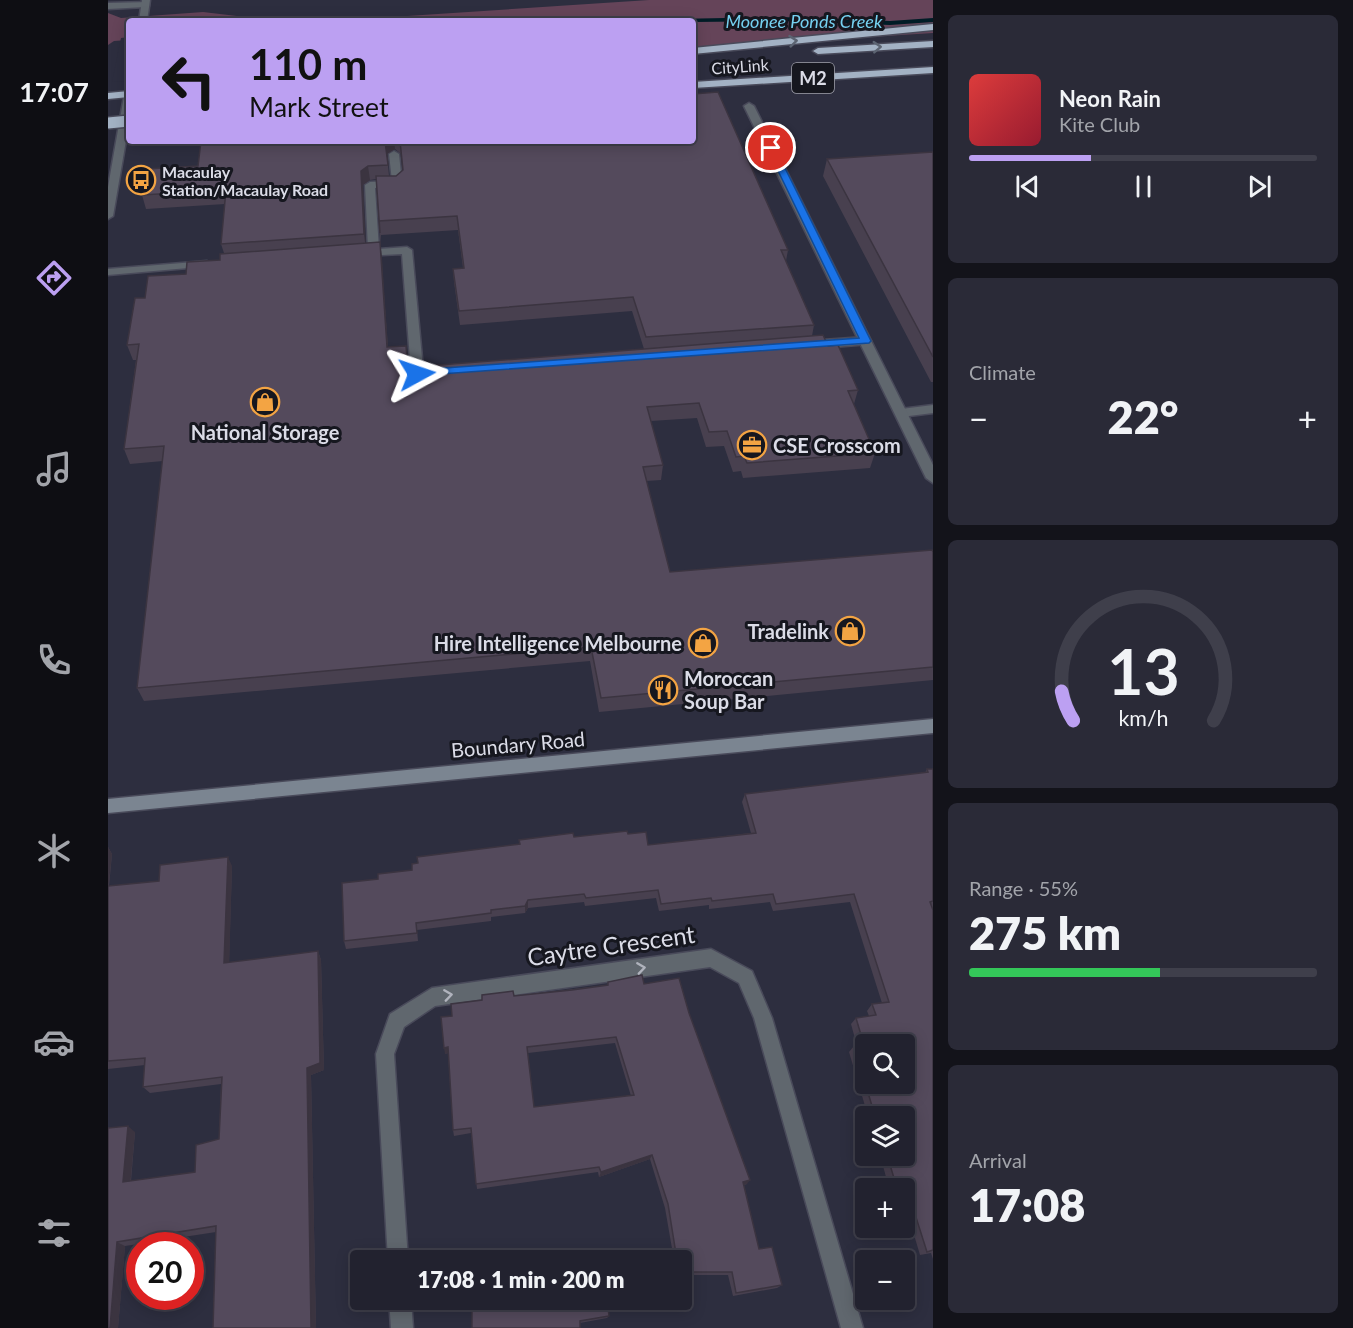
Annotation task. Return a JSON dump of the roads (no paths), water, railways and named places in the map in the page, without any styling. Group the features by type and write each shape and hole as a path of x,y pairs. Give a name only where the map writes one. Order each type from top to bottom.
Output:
{"highway":[{"path":"696,51 933,27"},
{"name":"CityLink","path":"696,58 933,44"},
{"name":"CityLink","path":"696,85 933,70"},
{"path":"717,84 933,78"},
{"path":"108,96 126,95"},
{"path":"108,123 126,122"}],"main road":[{"name":"Boundary Road","path":"108,807 933,726"}],"street":[{"path":"108,6 146,2 143,18"},
{"path":"749,106 933,478"},
{"path":"108,216 126,111"},
{"path":"374,252 370,185 397,184 394,154"},
{"path":"351,254 406,250 417,374 440,372"},
{"path":"108,272 214,264"},
{"path":"799,345 866,341"},
{"path":"901,413 933,409"},
{"name":"Caytre Crescent","path":"397,1250 385,1054 397,1021 432,997 711,958 746,977 763,1017 852,1328"},
{"path":"401,1310 402,1328"}],"waterway":[{"name":"Moonee Ponds Creek","path":"696,21 780,19 890,23 933,20"}],"place":[{"name":"Macaulay Station/Macaulay Road","path":"141,180"},
{"name":"National Storage","path":"265,402"},
{"name":"CSE Crosscom","path":"752,445"},
{"name":"Tradelink","path":"850,631"},
{"name":"Hire Intelligence Melbourne","path":"703,643"},
{"name":"Moroccan Soup Bar","path":"663,690"}]}
